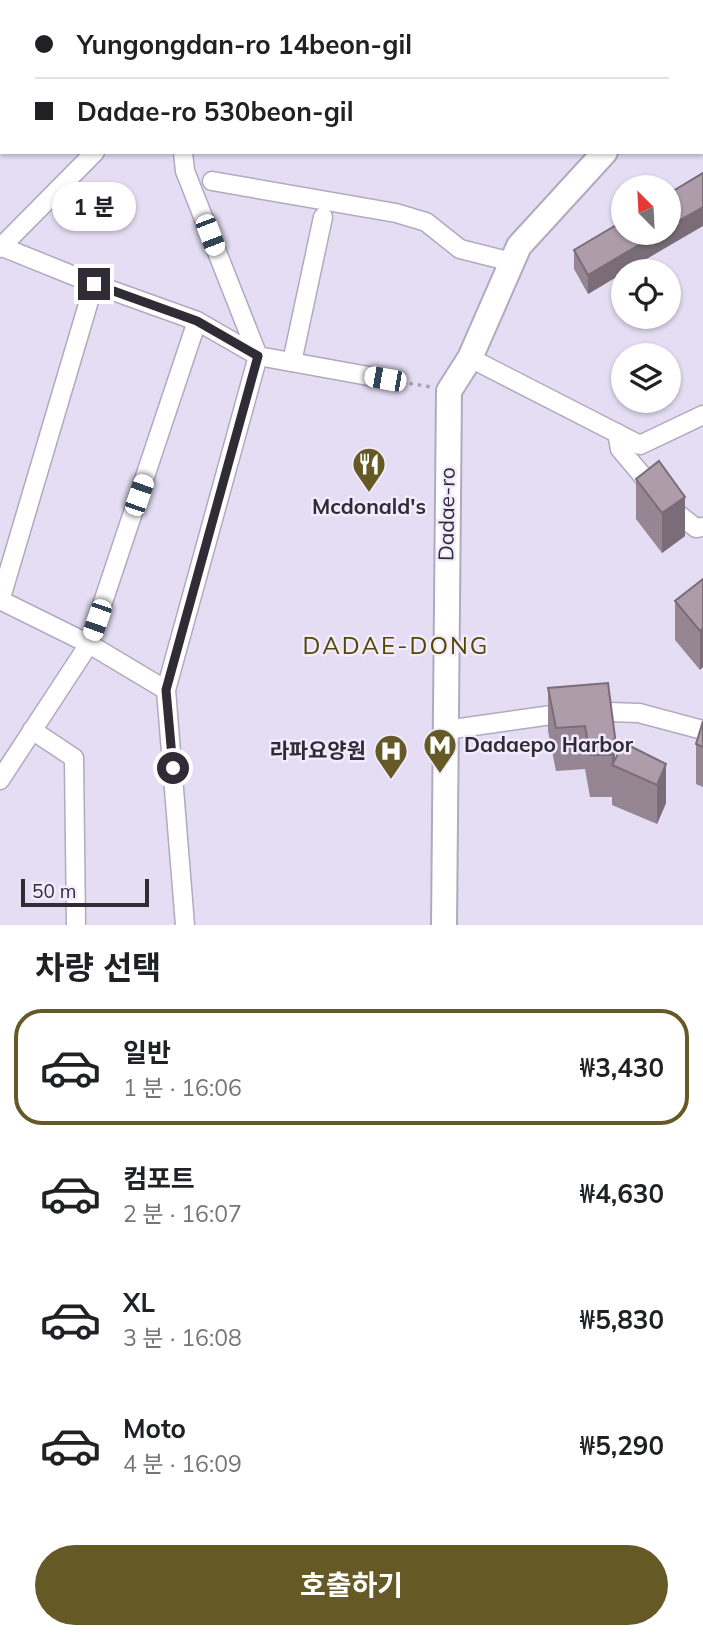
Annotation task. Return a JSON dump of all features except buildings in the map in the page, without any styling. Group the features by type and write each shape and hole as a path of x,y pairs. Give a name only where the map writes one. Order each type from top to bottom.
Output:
{"main road":[{"path":"449,391 470,358 519,246 603,154"},
{"name":"Dadae-ro","path":"444,925 449,391"}],"street":[{"path":"93,154 0,247 197,321 258,356 385,379"},
{"path":"183,154 185,171 258,356 166,690 185,925"},
{"path":"212,181 396,212 426,222 460,248 512,262"},
{"path":"292,362 323,217"},
{"path":"94,284 0,600 89,644 166,690"},
{"path":"0,780 89,644 197,321"},
{"path":"470,358 640,445 703,415"},
{"path":"617,433 620,449 669,507 696,528 703,527"},
{"path":"446,730 580,711 639,713 703,730"},
{"path":"32,730 74,758 76,925"}],"path":[{"path":"385,379 449,391"}],"place":[{"name":"Mcdonald's","path":"369,494"},
{"name":"Dadaepo Harbor","path":"440,775"},
{"name":"라파요양원","path":"391,781"}],"district":[{"name":"DADAE-DONG","path":"396,646"}],"route":[{"path":"94,284 197,321 258,356 166,690 173,768"}]}
